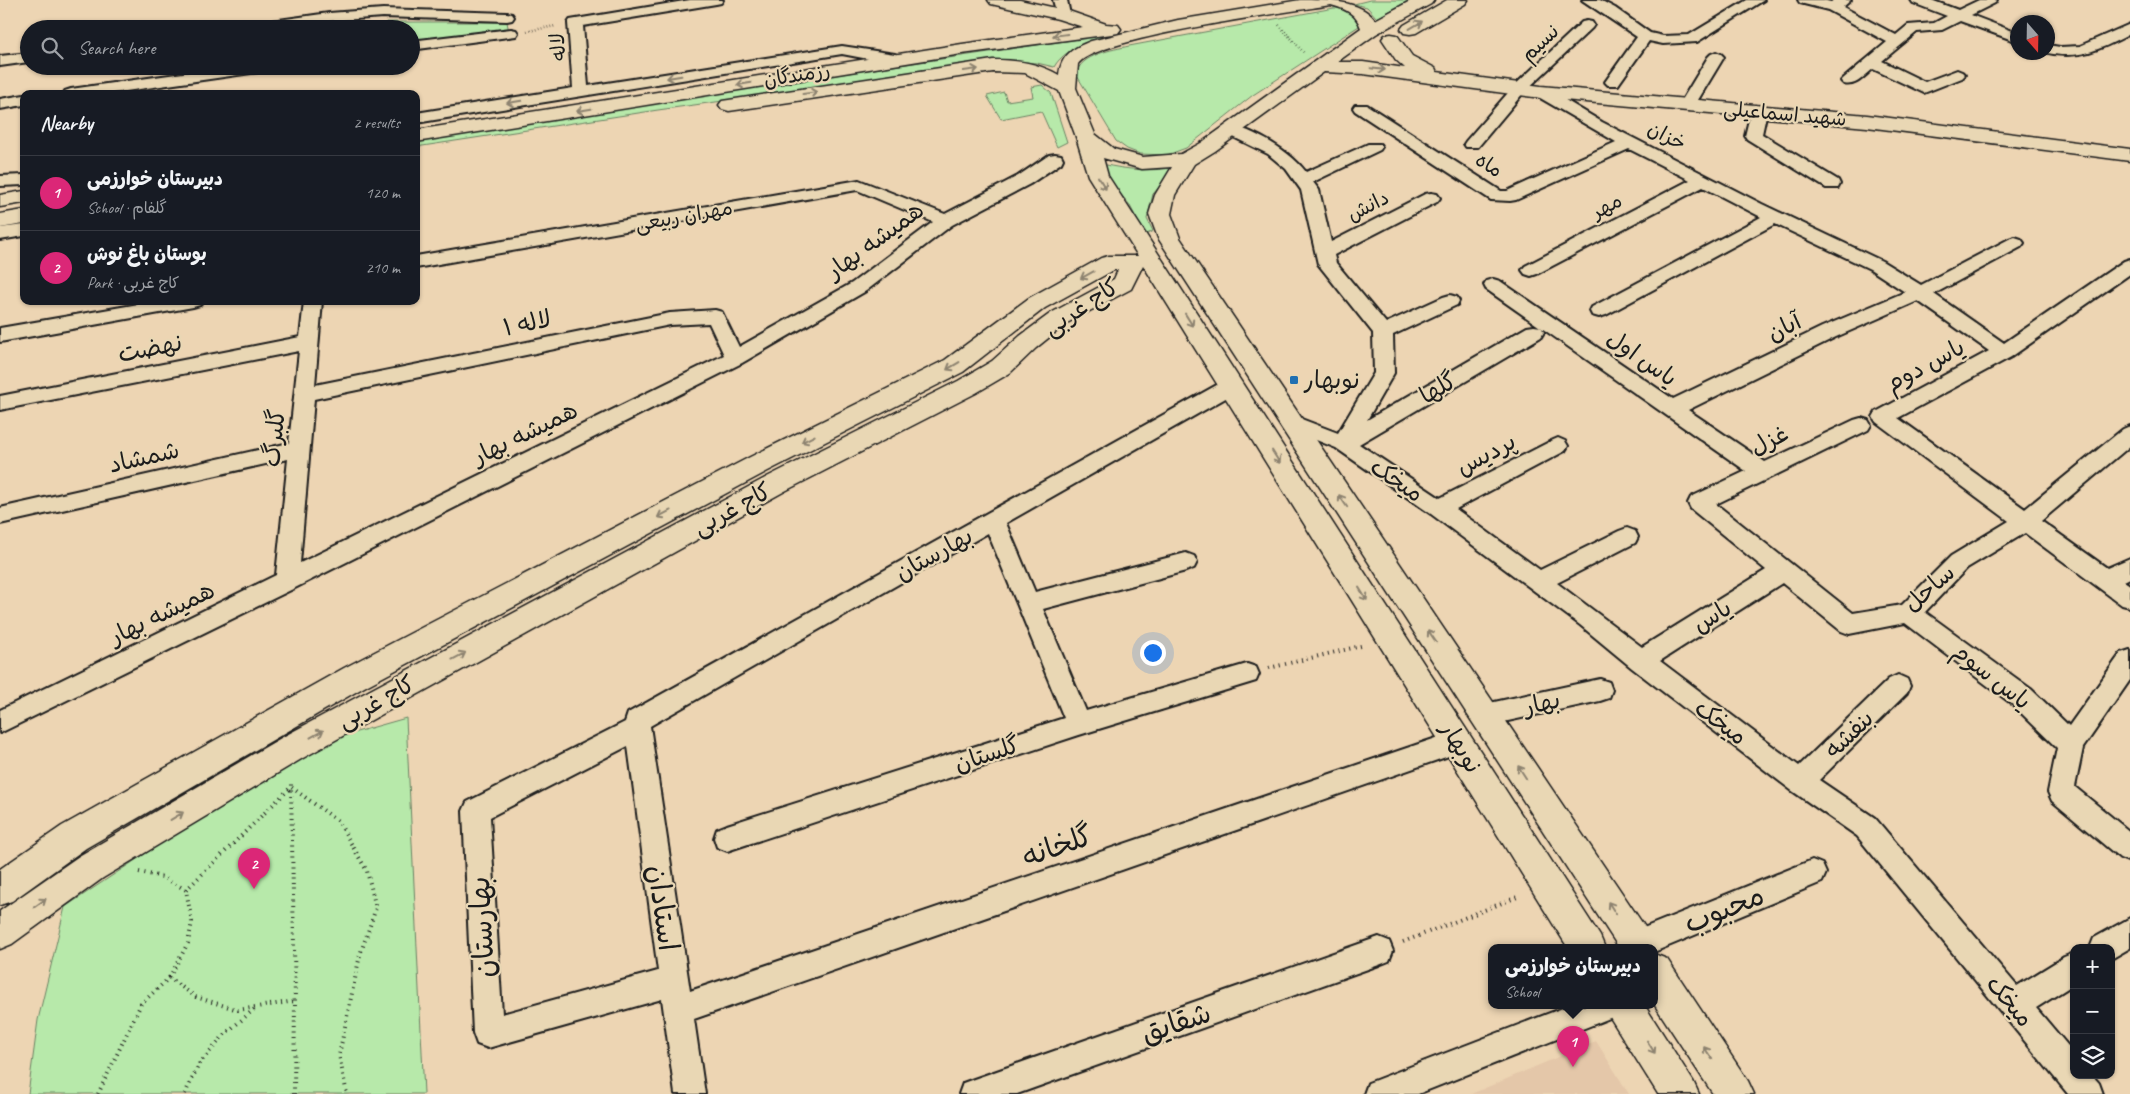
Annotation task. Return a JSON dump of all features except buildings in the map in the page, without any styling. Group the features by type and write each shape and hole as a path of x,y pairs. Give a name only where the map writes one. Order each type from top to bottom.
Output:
{"main road":[{"path":"1066,88 1069,64 1074,57 1084,50 1096,45 1178,25 1331,0 1348,4 1360,10 1368,18 1370,30"},
{"path":"1086,137 1107,153 1124,159 1142,163 1186,160 1318,70 1370,30 1425,0"},
{"path":"1318,70 1391,40 1459,0"},
{"path":"1005,1 1062,7 1106,29"},
{"path":"962,49 1004,30 1014,17 1005,1"},
{"name":"رزمندگان","path":"420,135 962,49 1106,29 1178,25"},
{"name":"شهید اسماعیلی","path":"1391,40 1399,55 1409,65 1439,77"},
{"name":"رزمندگان","path":"707,109 993,66 1034,68 1066,88"},
{"name":"شهید اسماعیلی","path":"1318,70 1363,68 1541,92 1867,121 2130,155"},
{"name":"نوبهار","path":"1066,88 1086,137 1098,176 1149,251 1231,386 1585,944"},
{"path":"420,153 658,116"},
{"name":"نوبهار","path":"1149,251 1166,196 1186,160"},
{"path":"0,201 20,198"},
{"path":"0,221 20,218"},
{"name":"نوبهار","path":"1149,251 1290,422 1636,944"},
{"name":"کاج غربی","path":"0,889 74,837 355,677 769,459 954,366 1037,303 1109,263 1149,251"},
{"name":"کاج غربی","path":"0,932 91,867 292,748 788,479 1001,367 1028,342 1059,318 1123,284 1149,251"},
{"path":"769,459 788,479"},
{"path":"355,677 370,705"},
{"name":"نوبهار","path":"1658,978 1735,1094"},
{"path":"1626,1009 1680,1094"}],"street":[{"name":"لاله","path":"581,91 575,23 716,0"},
{"path":"1589,0 1645,36 1663,40 1692,39 1757,0"},
{"path":"1805,0 1839,4 1897,41"},
{"path":"1918,0 2010,35"},
{"path":"1849,80 1913,28 1938,27 1990,0"},
{"path":"307,20 383,13 507,17"},
{"name":"نسیم","path":"1472,144 1519,89 1587,25"},
{"path":"2055,51 2062,53 2087,50 2130,28"},
{"path":"420,45 511,33"},
{"path":"1613,82 1645,36"},
{"path":"420,117 842,50 895,59"},
{"path":"1687,105 1716,56"},
{"path":"0,61 20,58"},
{"path":"1872,62 1924,88 1957,75"},
{"path":"99,90 203,75"},
{"name":"خزان","path":"1541,92 1703,180 1876,265 1920,293"},
{"path":"0,104 20,101"},
{"name":"ماه","path":"1361,108 1497,196 1510,196 1630,142"},
{"path":"1759,111 1753,136 1832,184"},
{"path":"1231,130 1274,151 1292,165 1310,190 1327,264 1383,332 1384,373 1343,444"},
{"path":"1303,180 1374,147"},
{"name":"همیشه بهار","path":"0,722 735,358 859,287 946,221 1024,180 1055,159"},
{"path":"0,180 20,180"},
{"name":"مهر","path":"1531,270 1703,180"},
{"name":"مهران ربیعی","path":"420,261 859,186 946,221"},
{"name":"دانش","path":"1325,252 1431,198"},
{"path":"1600,311 1775,217"},
{"path":"0,234 20,231"},
{"name":"آبان","path":"1672,409 1829,332 1920,293 2015,243"},
{"path":"2004,352 2130,265"},
{"name":"یاس اول","path":"1493,285 1763,472"},
{"name":"یاس دوم","path":"1920,293 2004,352 1883,417 2025,522"},
{"path":"1383,332 1450,301"},
{"path":"0,335 170,305"},
{"name":"گلبرگ","path":"287,581 313,305"},
{"name":"لاله ۱","path":"305,394 670,319 715,316 735,358"},
{"name":"گلها","path":"1343,444 1534,332"},
{"name":"نهضت","path":"0,403 310,342"},
{"name":"بهارستان","path":"674,981 488,1033 476,811 638,725 1231,386"},
{"name":"میخک","path":"1290,422 1343,444 1439,508 1800,782 1866,827 2088,1094"},
{"name":"غزل","path":"1699,503 1861,425"},
{"name":"ساحل","path":"1699,503 1849,624 1909,613 1959,562 2025,522 2130,434"},
{"name":"پردیس","path":"1439,508 1558,446"},
{"name":"شمشاد","path":"0,516 299,450"},
{"path":"994,520 1080,724"},
{"path":"2025,522 2130,598"},
{"path":"1538,582 1627,537"},
{"path":"1029,603 1186,562"},
{"path":"2105,580 2130,567"},
{"name":"یاس","path":"1641,661 1783,571"},
{"name":"یاس سوم","path":"1909,613 2022,697 2071,744"},
{"path":"2130,660 2071,744 2061,792 2130,849"},
{"name":"گلستان","path":"727,838 1080,724 1247,674"},
{"name":"بنفشه","path":"1800,782 1898,686"},
{"name":"بهار","path":"1485,715 1600,690"},
{"name":"استادان","path":"638,725 690,1094"},
{"name":"گلخانه","path":"678,1010 1457,742"},
{"name":"محبوب","path":"1658,948 1812,873"},
{"path":"2110,944 2130,932"},
{"name":"شقایق","path":"974,1094 1379,952"},
{"path":"2014,1004 2070,969"},
{"path":"1379,1094 1597,1009"}],"path":[{"path":"1265,10 1318,70"},
{"path":"511,33 575,23"},
{"path":"1247,674 1391,638"},
{"path":"186,890 291,787"},
{"path":"291,787 295,1001 294,1094"},
{"path":"291,787 338,821 367,870 376,908 360,955 339,1054 347,1094"},
{"path":"98,1094 141,1004 169,978 188,943 192,922 186,890 163,877 130,871"},
{"path":"1379,952 1548,886"},
{"path":"169,978 196,997 238,1010 295,1001"},
{"path":"185,1094 199,1064 226,1033 257,1007"}],"shaded area":[{"path":"1596,1041 1629,1094 1471,1094"}],"green space":[{"path":"1370,0 1409,0 1377,18 1367,7 1354,4"},
{"path":"1334,8 1347,8 1361,19 1359,26 1253,95 1186,148 1167,155 1140,154 1127,149 1116,141 1076,74 1079,67 1090,57 1114,49"},
{"path":"420,22 507,22 509,32 420,42"},
{"path":"1127,32 1076,47 1060,59 1054,67 1037,63 1011,61 658,110 420,146 420,140 893,66"},
{"path":"1042,85 1051,93 1067,142 1057,147 1041,111 1001,119 987,96 1004,92 1007,101 1033,97 1031,87"},
{"path":"1102,164 1140,170 1177,167 1153,194 1147,219 1153,231 1145,235 1129,204 1111,183"},
{"path":"406,718 424,1094 28,1094 38,1020 65,907 307,746"}],"place":[{"name":"نوبهار","path":"1294,380"},
{"name":"بوستان باغ نوش","path":"254,889"},
{"name":"دبیرستان خوارزمی","path":"1573,1067"}]}
